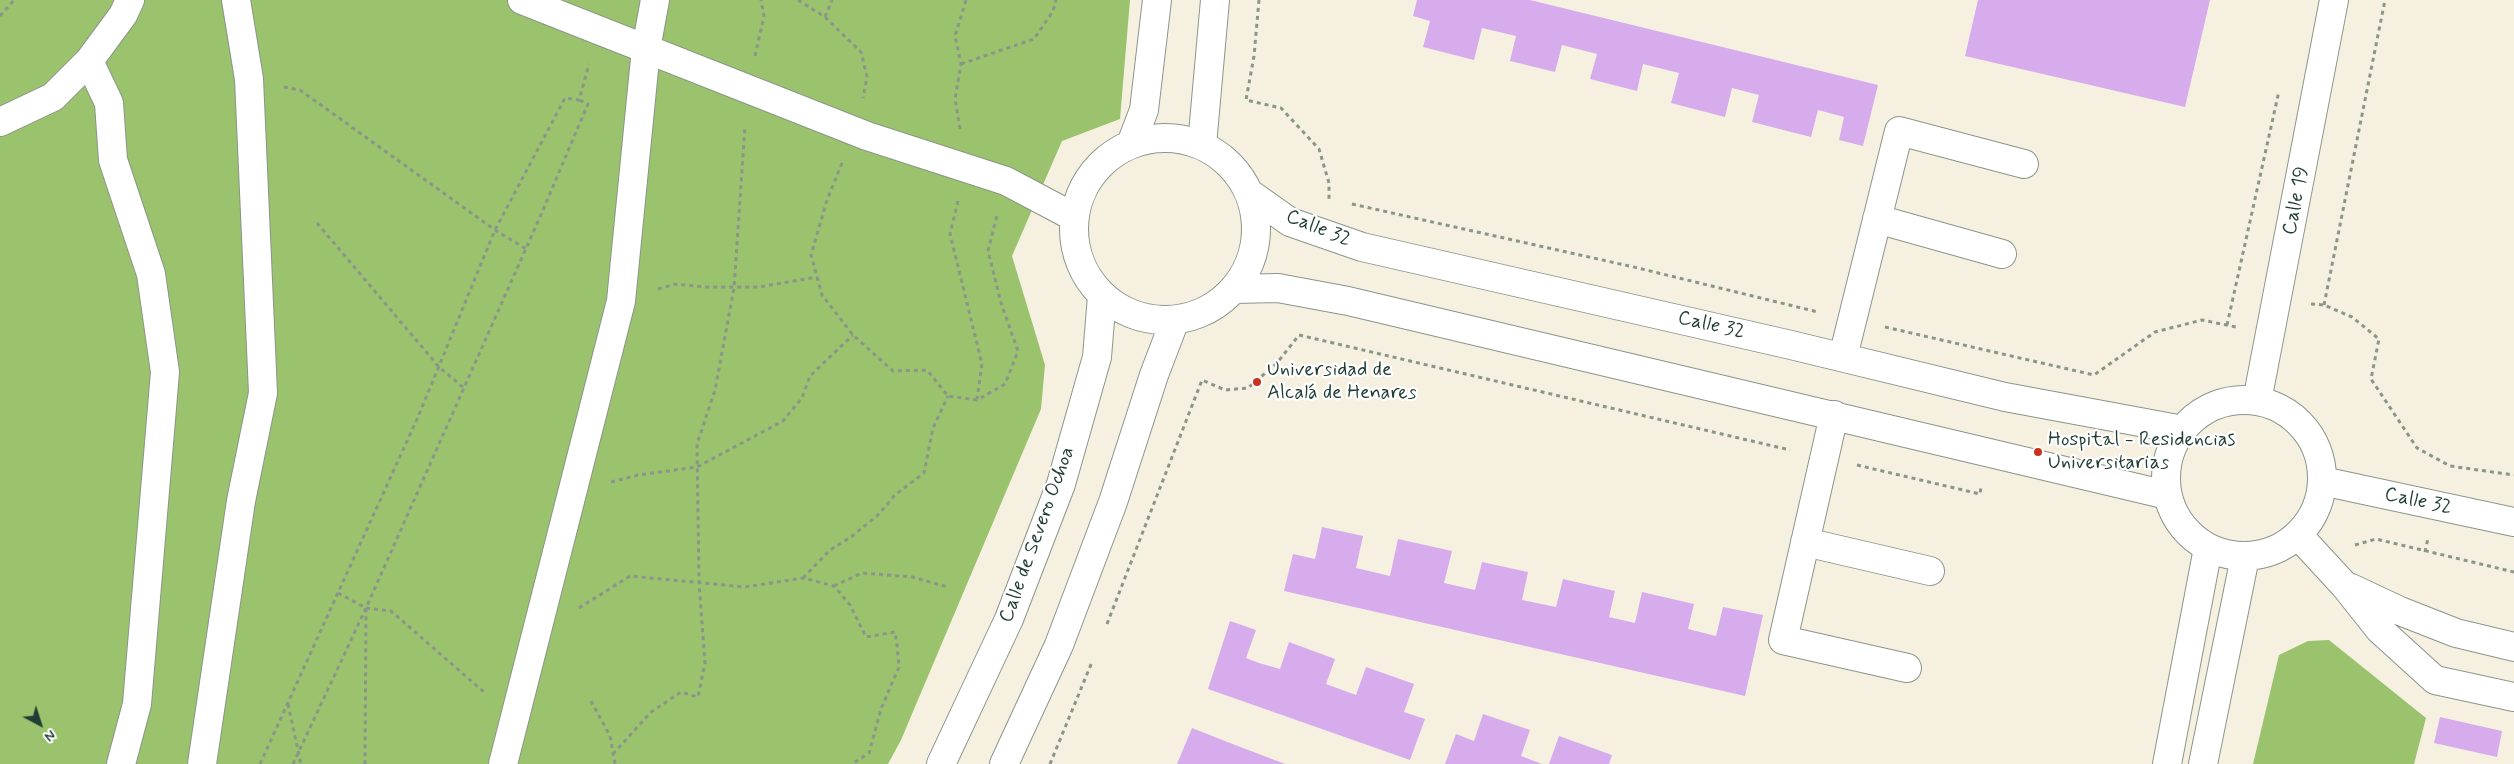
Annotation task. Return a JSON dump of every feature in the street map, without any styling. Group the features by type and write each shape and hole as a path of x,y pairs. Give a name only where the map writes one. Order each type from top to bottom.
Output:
{"street":[{"path":"0,122 53,97 89,61 123,15 130,0"},
{"path":"202,764 241,501 263,393 249,79 236,0"},
{"path":"522,0 855,132 1006,181 1074,217"},
{"path":"503,764 621,301 646,49 655,0"},
{"path":"1131,144 1144,110 1157,0"},
{"path":"1202,145 1215,0"},
{"name":"Calle 19","path":"2257,401 2278,302 2334,0"},
{"path":"89,61 109,103 113,160 151,274 166,372 137,704 120,764"},
{"path":"1843,357 1898,131 2024,164"},
{"path":"1154,138 1179,138 1202,145 1222,157 1238,174 1249,194 1256,218 1255,244 1248,268 1234,289 1217,304 1197,315 1175,320 1148,319 1124,311 1102,296 1084,273 1075,246 1074,217 1082,190 1094,171 1111,155 1131,144 1154,138"},
{"name":"Calle 32","path":"1249,194 1290,222 1362,246 1843,357 2006,398 2183,430"},
{"path":"1877,219 2002,254"},
{"path":"1234,289 1278,288 1348,301 2167,495"},
{"name":"Calle de Severo Ochoa","path":"941,764 1009,619 1061,484 1097,357 1102,296"},
{"path":"1004,764 1059,645 1114,502 1154,375 1175,320"},
{"path":"2236,400 2257,401 2279,408 2297,420 2311,438 2320,458 2322,481 2319,501 2311,520 2298,535 2282,547 2264,554 2245,557 2226,555 2208,548 2184,528 2175,516 2167,495 2166,472 2171,450 2183,430 2198,415 2216,405 2236,400"},
{"path":"1834,415 1784,640 1907,668"},
{"name":"Calle 32","path":"2322,481 2514,522"},
{"path":"2298,535 2339,580 2380,630 2435,680 2514,697"},
{"path":"1805,542 1930,572"},
{"path":"2167,764 2208,548"},
{"path":"2203,764 2245,557"},
{"path":"2339,580 2400,612 2456,633 2514,647"}],"path":[{"path":"0,16 14,0"},
{"path":"613,754 651,712 681,692 698,697 705,663 700,583 697,444 715,390 734,288 748,89 764,16 762,0"},
{"path":"798,0 825,17 862,52 867,77 861,112 855,132 827,200 811,256 822,296 853,335 892,371 927,370 948,396 976,400 1005,384 1018,351 1001,303 988,250 1006,181"},
{"path":"825,17 832,0"},
{"path":"966,0 955,36 962,64 956,99 966,169 950,234 982,364 976,400"},
{"path":"962,64 1034,39 1053,11 1056,0"},
{"path":"1259,0 1254,56 1246,100 1281,108 1319,149 1329,184 1329,199 1338,201"},
{"path":"2324,304 2385,0"},
{"path":"578,100 599,30"},
{"path":"249,79 300,90 495,230 526,249"},
{"path":"2227,325 2280,86"},
{"path":"260,764 439,367 495,230 565,98 588,104 526,249 366,608 293,764"},
{"path":"1348,203 1638,268 2094,375 2155,332 2202,320 2271,335"},
{"path":"317,222 439,367 464,388"},
{"path":"621,301 675,284 734,288 780,285 817,277"},
{"path":"2278,302 2324,304 2352,317 2379,339 2371,379 2417,448 2450,466 2514,475"},
{"path":"569,504 601,484 638,474 697,467 783,421 802,398 810,376 853,335"},
{"path":"1106,625 1202,380 1225,390 1248,388 1277,363 1299,335 1980,494 1988,452"},
{"path":"803,578 830,550 851,537 878,515 895,495 924,473 933,428 948,396"},
{"path":"2339,580 2355,545 2376,539 2514,572"},
{"path":"834,586 862,573 912,577 948,587"},
{"path":"536,631 630,576 745,587 803,578 834,586 850,605 866,637 895,632 897,645 899,667 881,709 869,753 852,764"},
{"path":"338,593 366,608 390,611 514,719"},
{"path":"365,764 366,608"},
{"path":"1050,764 1096,653"},
{"path":"591,701 610,736 615,764"},
{"path":"287,704 301,764"}],"green space":[{"path":"0,0 1130,0 1120,119 1062,141 1012,256 1045,365 1041,409 901,740 888,764 0,764"},
{"path":"2329,640 2426,718 2414,764 2253,764 2279,655 2308,641"}],"building":[{"path":"1417,0 1530,0 1878,85 1863,146 1839,140 1844,117 1818,110 1811,137 1752,122 1759,95 1732,88 1725,117 1671,103 1679,73 1643,64 1637,91 1590,79 1597,54 1562,45 1555,72 1510,61 1516,36 1482,28 1474,60 1423,47 1430,21 1413,16"},
{"path":"1978,0 2210,0 2185,107 1965,56"},
{"path":"1322,527 1363,536 1356,568 1390,576 1398,539 1452,551 1444,583 1475,590 1482,562 1528,572 1522,600 1556,607 1563,579 1615,591 1609,617 1635,623 1642,592 1694,604 1688,629 1716,636 1723,607 1763,615 1745,696 1284,591 1293,554 1315,559"},
{"path":"1230,621 1256,630 1246,658 1259,663 1280,669 1289,642 1335,659 1326,684 1356,695 1366,667 1414,684 1404,712 1425,719 1410,760 1208,689"},
{"path":"1483,714 1530,730 1521,756 1542,764 1445,764 1456,734 1474,741"},
{"path":"2440,717 2502,731 2497,757 2434,743"},
{"path":"1192,728 1230,743 1285,764 1177,764"},
{"path":"1559,736 1612,755 1609,764 1549,764"}],"place":[{"name":"Universidad de Alcalá de Henares","path":"1257,382"},
{"name":"Hospital - Residencias Universitarias","path":"2038,452"}]}
